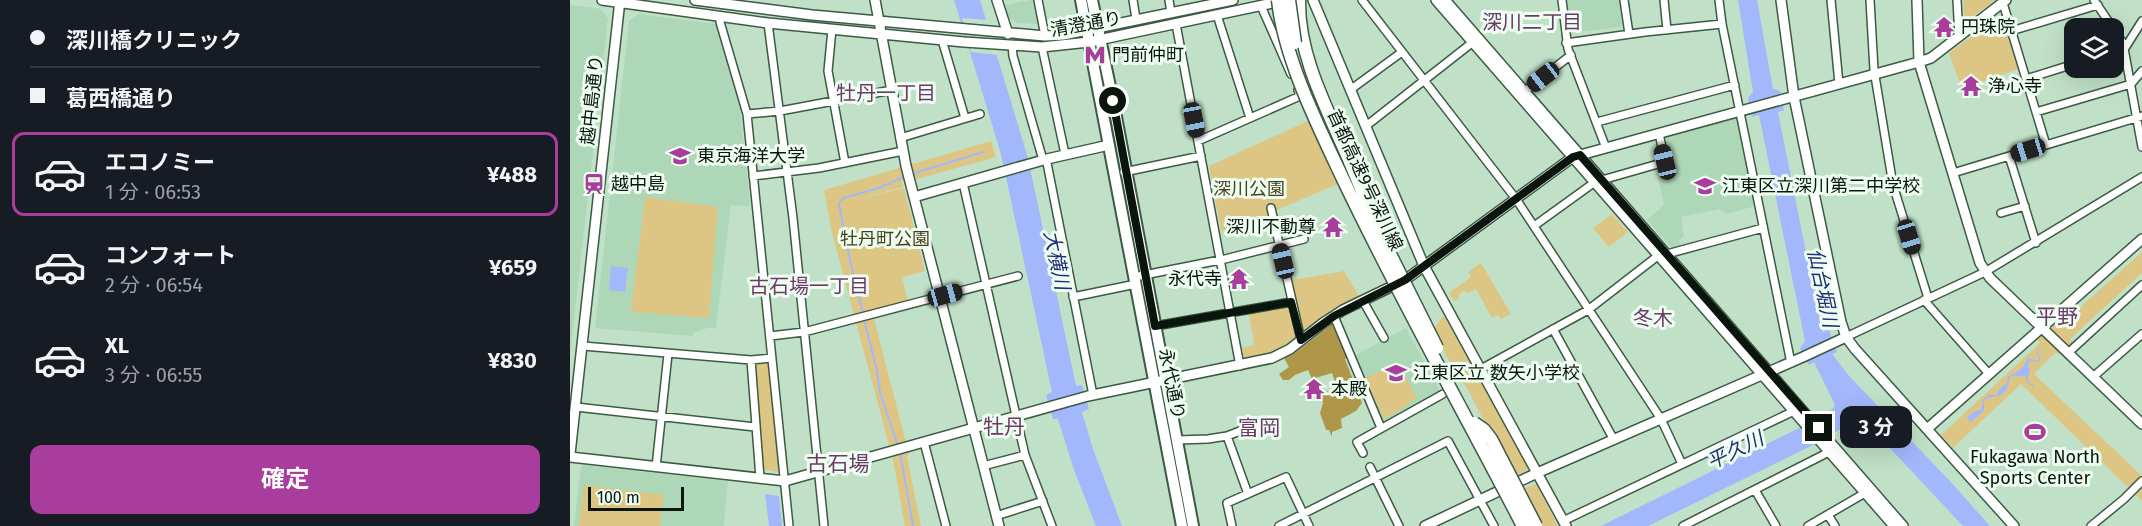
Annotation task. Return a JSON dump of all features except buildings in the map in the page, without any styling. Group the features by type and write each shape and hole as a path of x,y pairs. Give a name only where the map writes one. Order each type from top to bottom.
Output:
{"highway":[{"name":"首都高速9号深川線","path":"1278,0 1293,63 1324,139 1416,328 1525,526"},
{"path":"1288,0 1292,30 1301,62 1335,143 1350,162"},
{"name":"首都高速9号深川線","path":"1299,0 1302,36 1309,62 1381,236 1525,526"},
{"path":"1416,328 1423,348 1516,526"},
{"path":"1474,423 1491,439 1536,526"}],"main road":[{"name":"永代通り","path":"1081,0 1092,28"},
{"name":"永代通り","path":"1092,0 1092,28 1109,145 1120,173"},
{"name":"永代通り","path":"1094,40 1138,279 1160,382 1182,526"},
{"name":"永代通り","path":"1138,279 1155,326 1160,382 1177,440 1193,526"}],"street":[{"path":"602,0 719,19 942,40 965,118"},
{"path":"695,0 812,15 879,20"},
{"path":"875,0 910,183 999,526"},
{"path":"997,0 1008,34"},
{"path":"1038,0 1045,36"},
{"path":"1133,0 1136,19"},
{"path":"1169,0 1171,13"},
{"path":"1235,0 1238,10"},
{"name":"清澄通り","path":"879,20 993,33 1063,35 1235,0"},
{"name":"清澄通り","path":"942,40 1042,47 1094,40 1288,0"},
{"path":"1313,0 1424,267 1565,524 1682,464 1794,411"},
{"path":"1362,0 1516,199 1661,419 1682,464"},
{"path":"1436,0 1577,156"},
{"path":"1446,0 1525,91 1598,181 1805,418 1865,494 1894,526"},
{"path":"1562,0 1566,43 1606,148"},
{"path":"1624,0 1629,34"},
{"path":"1664,0 1667,30"},
{"path":"1719,0 1735,85 1745,110 1763,228 1791,363"},
{"path":"1781,0 1794,97 1846,337 2014,526"},
{"path":"1831,0 1839,84"},
{"path":"1870,0 1875,75 1893,185 1926,299 1989,374"},
{"path":"1917,0 1919,62 1980,263 1985,272 2142,424"},
{"path":"1957,0 1959,37"},
{"path":"713,1 747,114 789,526"},
{"path":"570,456 785,481 1090,396 1272,358 1290,349 1334,316 1399,284 1577,156 1919,62 1930,58 2004,1 2046,145"},
{"name":"越中島通り","path":"570,456 620,2"},
{"path":"2011,31 2096,3 2121,38 2125,48 2139,117 2142,147"},
{"path":"1198,141 1300,96 1261,6"},
{"path":"1217,15 1250,118"},
{"path":"2125,48 2142,21"},
{"path":"768,22 787,173 824,526"},
{"path":"1176,24 1240,366"},
{"path":"1566,43 1722,24"},
{"path":"832,29 828,71 844,163"},
{"path":"1366,126 1473,42"},
{"path":"1012,45 1013,56 1043,160 1047,163 1090,396"},
{"path":"1042,47 1065,154"},
{"path":"1350,90 1402,52"},
{"path":"1525,91 1571,55"},
{"path":"2026,79 2064,67"},
{"path":"1301,69 1331,140 1399,284"},
{"path":"2036,112 2131,84 2142,71"},
{"path":"1597,122 1735,85"},
{"path":"747,114 780,111 892,90"},
{"path":"900,138 980,114"},
{"path":"1953,173 2139,117"},
{"path":"1534,226 1598,181 1665,162 1659,133"},
{"path":"914,198 1002,171 1109,145"},
{"path":"753,176 787,173 903,151"},
{"path":"1120,173 1201,156"},
{"path":"2009,156 2036,243"},
{"path":"1425,526 1537,473 1791,363 1985,272 2142,177"},
{"path":"963,183 1024,455 1052,526"},
{"path":"2001,213 2025,206"},
{"path":"1271,208 1301,340"},
{"path":"1481,369 1588,310 1663,254 1763,228"},
{"path":"1073,297 1305,239"},
{"path":"1928,429 1989,374 2045,331 2142,239"},
{"path":"770,336 804,332 1018,276"},
{"path":"2065,350 2142,285"},
{"path":"1363,301 1383,338"},
{"path":"1155,326 1291,302"},
{"path":"1334,316 1381,428"},
{"path":"1553,329 1614,440"},
{"path":"2093,377 2142,334"},
{"path":"583,346 751,360 772,358"},
{"path":"656,467 669,354"},
{"path":"751,360 760,478"},
{"path":"1766,373 1794,411 1805,418"},
{"path":"1363,453 1357,442 1443,394"},
{"path":"576,407 756,427"},
{"path":"1177,440 1227,436 1266,421"},
{"path":"1227,436 1248,494"},
{"path":"1279,526 1448,441 1494,526"},
{"path":"924,442 946,526"},
{"path":"1683,526 1755,490 1827,446"},
{"path":"1827,446 1903,526"},
{"path":"983,466 1024,455"},
{"path":"1370,467 1399,526"},
{"path":"1232,526 1227,503 1286,477 1310,526"},
{"path":"2091,526 2142,481"},
{"path":"1755,490 1776,526"},
{"path":"1808,526 1865,494"},
{"path":"996,516 1043,501"},
{"path":"1828,515 1834,526"}],"shaded area":[{"path":"1035,0 1040,24 1017,23 1009,18 1005,5"},
{"path":"1567,0 1619,0 1622,27 1570,33"},
{"path":"570,5 601,9 608,19 570,356"},
{"name":"東京海洋大学","path":"639,14 716,24 740,109 750,203 749,206 731,205 716,328 695,332 692,336 595,328 629,21"},
{"name":"江東区立深川第二中学校","path":"1737,118 1755,206 1727,214 1719,209 1681,217 1684,236 1679,241 1681,246 1672,248 1647,220 1664,205 1656,167 1672,163 1666,137"},
{"path":"1332,324 1348,357 1345,359 1362,403 1356,411 1341,419 1342,428 1332,432 1332,437 1329,430 1326,430 1320,413 1323,403 1320,394 1337,388 1332,373 1312,379 1308,370 1289,380 1283,380 1279,374 1289,367 1284,358 1295,353"},
{"name":"江東区立 数矢小学校","path":"1406,328 1440,391 1383,422 1354,356"},
{"path":"584,465 728,481 724,526 574,526 581,467"}],"green space":[{"path":"1963,0 1995,0 1965,22"},
{"path":"2002,14 2018,69 1962,89 1949,53"},
{"name":"深川公園","path":"1312,119 1340,183 1277,210 1269,220 1221,231 1209,166"},
{"name":"牡丹町公園","path":"991,141 996,157 902,181 903,187 859,199 904,188 925,271 902,277 908,301 872,311 909,454 907,457 921,526 905,526 893,460 832,233 824,190"},
{"path":"645,197 718,207 709,318 631,312"},
{"path":"1612,214 1628,232 1609,247 1593,228"},
{"path":"2142,252 2142,273 2070,339 2073,343 2062,354 2055,353 2034,374 2142,476 2142,501 2021,384 1953,448 1941,435 2040,343 2036,338 2054,323 2057,327 2067,319"},
{"path":"1481,263 1511,314 1501,319 1498,315 1492,318 1476,289 1469,293 1463,291 1459,299 1454,301 1449,293 1471,277 1468,272"},
{"path":"1344,271 1359,296 1331,311 1303,331 1292,280"},
{"path":"1289,306 1296,337 1272,351 1246,359 1242,348 1254,345 1249,314"},
{"path":"1444,316 1529,469 1513,477 1467,388 1457,375 1433,331"},
{"path":"768,362 779,470 777,472 763,469 754,363"},
{"path":"1399,364 1417,398 1384,419 1365,378"},
{"path":"1536,484 1558,526 1538,526 1520,490"},
{"path":"584,485 664,495 660,526 579,526"}],"water":[{"path":"954,0 980,0 1028,158 1076,386 1082,385 1089,409 1082,412 1093,449 1122,526 1096,526 1074,470 1058,419 1053,419 1046,395 1052,392 1001,154"},
{"path":"1738,0 1757,0 1773,89 1780,91 1784,110 1778,112 1822,332 1829,330 1837,352 1832,354 1850,377 1990,526 1963,526 1873,430 1862,424 1846,426 1813,445 1648,526 1601,526 1799,428 1833,409 1835,405 1814,362 1809,365 1800,348 1805,341 1759,115 1752,117 1748,98 1753,92"},
{"path":"611,266 628,268 625,292 609,290"},
{"path":"2042,346 2037,354 2041,358 2040,361 2038,362 2030,361 2028,365 2030,370 2027,380 2034,388 2026,381 2025,376 2010,376 2004,393 1984,400 1984,411 1971,422 1967,417 1981,410 1983,400 1988,395 1997,395 1999,389 2007,383 2008,376 2020,370 2028,358 2038,361 2036,353"},
{"path":"765,494 779,496 782,526 769,526"}],"pier":[{"path":"962,18 988,20 998,55 971,52"}],"waterway":[{"path":"912,174 983,152"},
{"path":"863,313 839,204 843,198 879,188 906,176"},
{"path":"864,319 880,393 898,446"},
{"path":"900,452 913,526"}],"place":[{"name":"円珠院","path":"1944,27"},
{"name":"門前仲町","path":"1095,55"},
{"name":"浄心寺","path":"1971,86"},
{"name":"東京海洋大学","path":"680,156"},
{"name":"越中島","path":"594,184"},
{"name":"江東区立深川第二中学校","path":"1705,186"},
{"name":"深川不動尊","path":"1333,227"},
{"name":"永代寺","path":"1239,279"},
{"name":"江東区立 数矢小学校","path":"1396,373"},
{"name":"本殿","path":"1314,389"},
{"name":"Fukagawa North Sports Center","path":"2035,432"}],"district":[{"name":"深川二丁目","path":"1532,22"},
{"name":"牡丹一丁目","path":"886,93"},
{"name":"古石場一丁目","path":"809,286"},
{"name":"平野","path":"2057,317"},
{"name":"冬木","path":"1653,318"},
{"name":"牡丹","path":"1004,427"},
{"name":"富岡","path":"1259,428"},
{"name":"古石場","path":"838,464"}],"route":[{"path":"1113,101 1155,326 1291,302 1301,340 1334,316 1405,280 1573,157 1580,155 1819,428"}],"water label":[{"name":"大横川","path":"1057,260"},
{"name":"仙台堀川","path":"1823,288"},
{"name":"平久川","path":"1735,450"}]}
